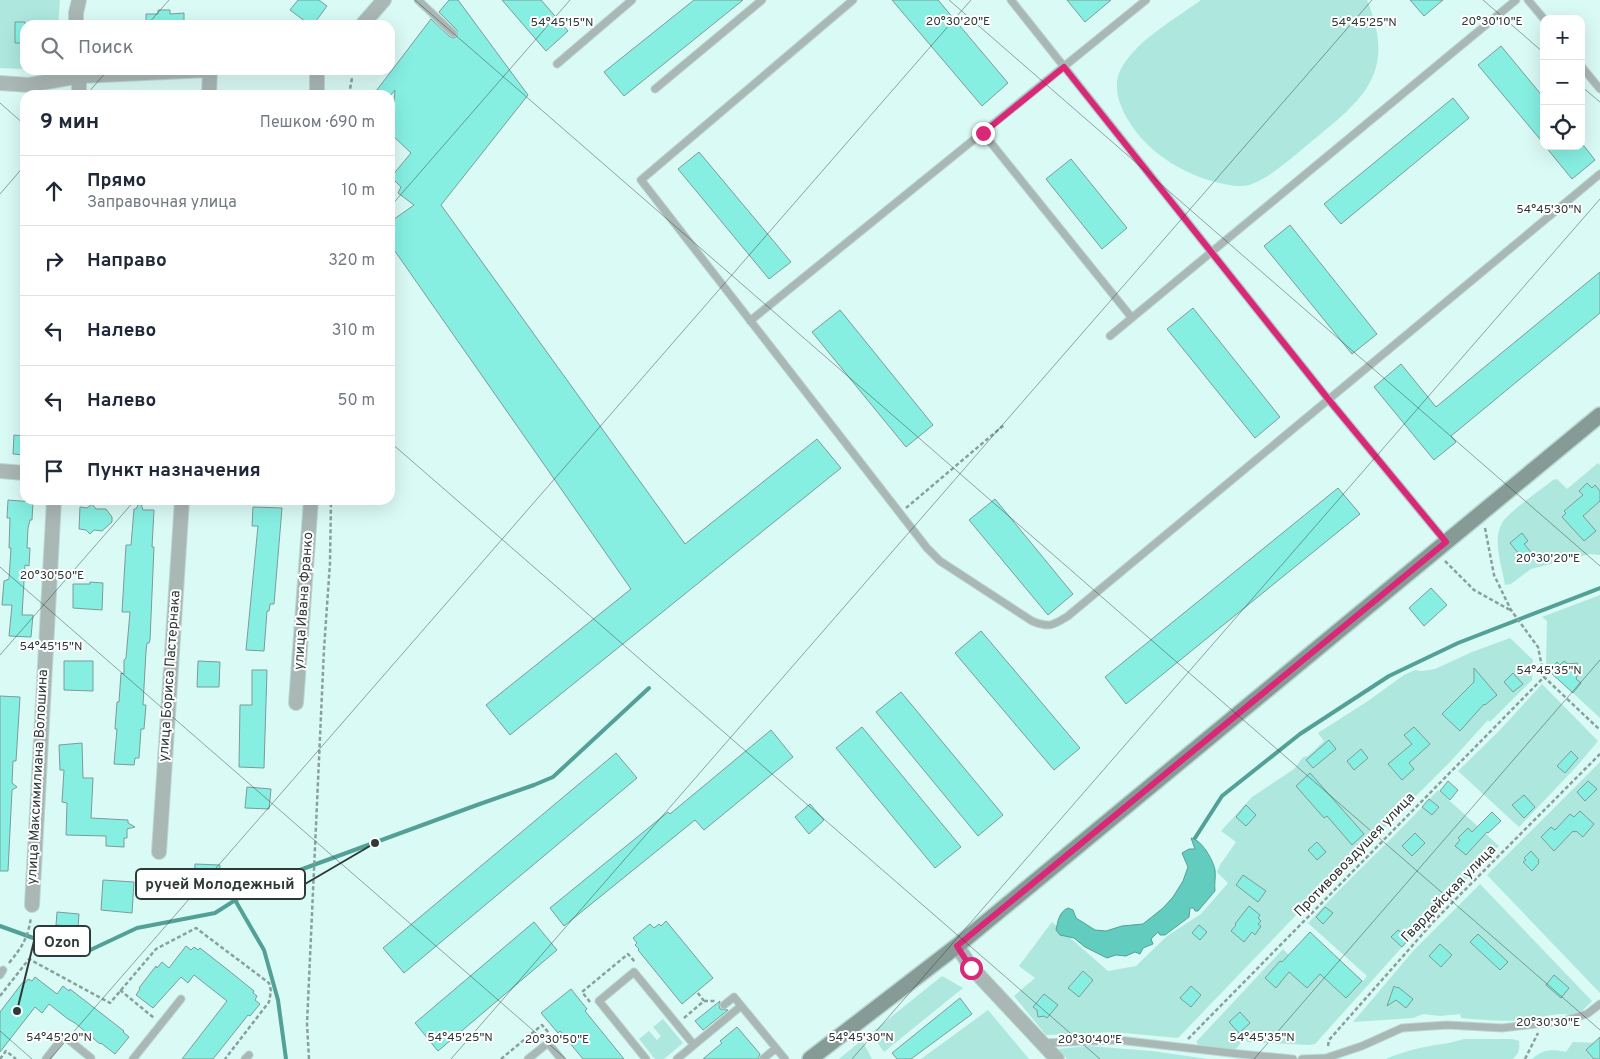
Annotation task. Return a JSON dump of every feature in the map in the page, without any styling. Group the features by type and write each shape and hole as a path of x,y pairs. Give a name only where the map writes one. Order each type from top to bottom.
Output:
{"street":[{"path":"76,20 79,0"},
{"path":"366,20 384,0"},
{"path":"0,83 29,85 72,75"},
{"path":"78,90 80,75"},
{"path":"209,75 209,90"},
{"path":"317,75 317,90"},
{"path":"810,1059 957,946 1600,415"},
{"path":"0,471 20,473"},
{"name":"улица Максимилиана Волошина","path":"32,905 54,505"},
{"name":"улица Бориса Пастернака","path":"159,852 182,505"},
{"name":"улица Ивана Франко","path":"296,703 311,505"},
{"path":"957,946 971,968 1056,1059"}],"lane":[{"path":"418,0 453,33"},
{"path":"557,64 632,0"},
{"path":"655,89 762,0"},
{"path":"853,0 641,180 927,548 940,561 1032,621 1042,625 1052,626 1068,616 1600,174"},
{"path":"1012,0 1329,400 1440,547"},
{"path":"750,321 1146,0"},
{"path":"1110,336 1516,0"},
{"path":"1528,0 1540,15"},
{"path":"1585,71 1600,89"},
{"path":"983,133 1132,318"},
{"path":"646,1059 598,1001 634,972 694,1045"},
{"path":"720,1004 734,997 785,1059"},
{"path":"133,1059 181,999"},
{"path":"1302,1059 1326,1058 1362,1046 1402,1028 1447,1026 1502,1028 1563,1021 1587,1014 1600,1004"},
{"path":"676,1059 741,1006"},
{"path":"46,1059 64,1036 91,1059"},
{"path":"1043,1043 1118,1040 1293,1059"},
{"path":"528,1059 548,1043 561,1059"},
{"path":"763,1059 776,1048"}],"path":[{"path":"350,90 352,78"},
{"path":"900,514 1004,425"},
{"path":"309,1059 306,1031 323,656 330,563 331,505"},
{"path":"1482,512 1494,575 1511,610 1538,647 1544,676 1600,730"},
{"path":"1440,547 1474,590 1511,610"},
{"name":"Противовоздушея улица","path":"1180,1047 1544,676"},
{"name":"Гвардейская улица","path":"1326,1058 1329,1040 1434,921 1600,754"},
{"path":"0,996 29,959 110,1003 156,949 196,928 269,983 269,1002 225,1059"},
{"path":"2,972 24,944 29,929"},
{"path":"593,1006 582,992 628,954 639,968"},
{"path":"120,990 162,1023"},
{"path":"696,992 704,1001"},
{"path":"677,1024 704,1001 710,1000 720,1004"},
{"path":"1525,1059 1543,1023"},
{"path":"0,1059 6,1051 16,1059"}],"shaded area":[{"path":"0,0 60,0 58,20 20,20 20,69 0,68"},
{"path":"1201,0 1367,0 1376,27 1378,49 1376,68 1368,86 1357,101 1342,116 1271,174 1245,186 1215,182 1200,177 1186,171 1159,154 1137,133 1128,120 1118,98 1117,85 1119,73 1134,51 1155,32"},
{"path":"1598,463 1600,465 1600,555 1590,554 1531,569 1511,584 1505,585 1500,562 1498,537 1505,518 1553,480 1557,479 1567,489"},
{"path":"1600,595 1600,718 1546,668 1547,621 1542,617"},
{"path":"1510,638 1533,660 1532,680 1490,722 1488,720 1450,762 1327,883 1178,1038 1113,1032 1046,1035 1014,996 1035,978 1019,966 1052,922 1108,971 1136,966 1167,936 1201,914 1228,883 1217,872 1236,842 1221,831 1252,797 1294,769 1303,757 1308,756 1324,741 1318,733 1404,675 1415,670 1435,669 1472,652"},
{"path":"1542,684 1598,741 1519,827 1458,771 1499,731"},
{"path":"1600,762 1600,993 1487,875"},
{"path":"1438,790 1499,846 1430,916 1315,1044 1248,1042 1244,1039 1235,1050 1199,1045 1196,1042 1283,949 1298,964 1319,941 1363,981 1367,976 1308,923"},
{"path":"1191,838 1203,846 1212,861 1215,870 1215,891 1198,911 1190,908 1189,917 1165,935 1160,935 1158,932 1151,939 1153,944 1143,948 1140,954 1135,952 1126,956 1116,955 1107,958 1085,947 1074,938 1060,935 1056,930 1061,914 1068,908 1073,910 1076,918 1095,930 1106,931 1122,926 1143,924 1163,908 1183,881 1188,867 1182,853 1189,849 1195,849"},
{"path":"1480,884 1592,1001 1578,1015 1550,1015 1526,1020 1498,1021 1461,1018 1460,1014 1440,1016 1423,1014 1413,1018 1353,1022 1414,950"},
{"path":"942,976 963,988 884,1052 871,1033"},
{"path":"988,1010 1029,1059 921,1059"},
{"path":"663,1019 683,1043 664,1059 655,1059 639,1039 649,1031 657,1040 661,1036 653,1027"},
{"path":"1464,1039 1512,1039 1519,1041 1519,1049 1513,1059 1386,1059 1401,1053"},
{"path":"862,1040 872,1059 839,1059"},
{"path":"1573,1042 1600,1043 1600,1059 1532,1059 1540,1053 1548,1051 1566,1052"},
{"path":"1089,1046 1152,1051 1208,1059 1067,1059 1058,1049"}],"building":[{"path":"298,0 319,0 327,6 317,20 303,20 290,10"},
{"path":"449,0 458,0 528,95 441,205 685,544 817,439 841,468 510,735 486,705 631,589 395,251 395,218 414,205 398,193 401,187 395,181 395,172 411,153 395,138 395,90 377,90 388,75 395,75 395,66 431,19 450,37 454,38 457,36 457,30 439,12"},
{"path":"502,0 541,0 568,31 546,51"},
{"path":"694,0 743,0 624,96 604,72"},
{"path":"892,0 938,0 1008,83 982,106"},
{"path":"1067,0 1111,0 1085,22"},
{"path":"1410,0 1443,0 1424,16"},
{"path":"158,10 170,10 170,14 184,13 184,20 146,20 146,14 158,14"},
{"path":"15,22 20,22 20,43 15,43"},
{"path":"1501,46 1540,93 1540,139 1478,65"},
{"path":"1453,98 1469,118 1341,224 1324,204"},
{"path":"1585,147 1595,160 1572,179 1548,150 1585,150"},
{"path":"699,152 791,262 769,279 678,169"},
{"path":"1071,159 1127,228 1102,249 1046,179"},
{"path":"1290,225 1377,334 1352,354 1264,246"},
{"path":"1600,272 1600,313 1451,436 1456,442 1434,460 1374,387 1401,364 1436,407"},
{"path":"1193,308 1280,417 1255,438 1167,329"},
{"path":"840,310 933,425 906,447 812,332"},
{"path":"14,435 20,436 20,455 13,454"},
{"path":"1587,483 1592,488 1595,485 1600,491 1600,501 1583,516 1596,531 1584,541 1562,517 1566,513 1564,511 1583,495 1579,491"},
{"path":"1338,488 1360,514 1126,704 1105,677"},
{"path":"995,499 1073,594 1048,615 969,520"},
{"path":"8,500 20,501 20,505 33,505 32,520 30,520 28,528 27,548 30,548 29,566 25,565 22,615 33,615 31,637 9,636 12,605 2,605 4,581 9,579 11,548 9,548 10,518 7,518"},
{"path":"93,505 96,509 106,509 112,517 112,522 102,531 94,530 90,534 86,530 79,529 80,507 87,508"},
{"path":"138,505 141,505 143,510 154,510 152,547 154,547 150,640 147,643 146,651 143,705 146,705 144,729 141,729 139,758 135,758 134,765 114,764 117,702 119,702 121,673 124,674 130,612 122,612 126,545 131,545 134,509"},
{"path":"253,507 282,508 274,604 270,604 269,611 267,611 264,651 246,650 258,526 252,526"},
{"path":"1522,533 1528,541 1524,544 1531,552 1523,559 1510,543"},
{"path":"90,582 103,583 102,610 73,608 73,584 90,584"},
{"path":"1431,588 1447,605 1424,626 1409,608"},
{"path":"981,631 1080,748 1054,770 955,653"},
{"path":"64,661 93,661 93,691 64,690"},
{"path":"198,661 220,662 219,687 197,687"},
{"path":"1564,661 1568,664 1577,663 1580,667 1576,679 1581,683 1573,693 1549,671 1557,662 1560,665"},
{"path":"1474,668 1497,695 1484,704 1460,731 1442,714 1474,682"},
{"path":"252,670 267,670 264,768 239,767 240,705 252,705"},
{"path":"1513,673 1523,684 1513,692 1504,682"},
{"path":"901,692 1003,815 978,836 876,712"},
{"path":"0,696 20,697 16,761 13,761 12,783 17,787 12,790 8,871 0,871"},
{"path":"862,727 961,847 935,868 836,748"},
{"path":"1414,727 1430,744 1409,763 1414,769 1402,780 1388,764 1412,744 1404,735"},
{"path":"771,730 793,757 704,830 695,820 564,926 550,908 668,812 670,814"},
{"path":"1329,740 1336,749 1313,768 1306,760"},
{"path":"82,743 83,778 93,778 91,818 128,820 128,823 135,827 127,829 124,847 106,846 106,836 66,835 67,803 62,802 64,770 60,770 59,745"},
{"path":"1361,749 1368,758 1354,770 1347,761"},
{"path":"1571,751 1578,758 1565,773 1557,766"},
{"path":"616,753 637,778 404,973 383,948"},
{"path":"1310,773 1364,834 1352,845 1327,816 1324,818 1296,786"},
{"path":"1448,781 1458,790 1450,800 1440,791"},
{"path":"1588,781 1597,789 1585,801 1577,792"},
{"path":"247,787 271,789 269,809 245,808"},
{"path":"1524,795 1535,807 1524,818 1512,805"},
{"path":"1429,799 1439,807 1432,815 1422,807"},
{"path":"810,804 824,820 809,834 795,817"},
{"path":"1246,805 1256,815 1246,826 1236,817"},
{"path":"1580,811 1594,824 1583,837 1576,831 1573,831 1554,851 1541,837 1551,827 1555,830 1570,814 1574,817"},
{"path":"1492,812 1501,821 1487,832 1466,855 1455,846 1460,840 1458,838 1468,828 1472,832"},
{"path":"1415,833 1425,843 1412,856 1402,846"},
{"path":"1317,842 1326,852 1317,860 1308,850"},
{"path":"1531,851 1539,860 1539,863 1532,871 1523,862 1526,860 1524,858"},
{"path":"195,864 220,865 219,887 194,886"},
{"path":"1243,875 1266,891 1258,902 1236,885"},
{"path":"103,880 134,882 132,913 101,910"},
{"path":"1249,906 1260,915 1258,918 1261,921 1258,924 1261,926 1255,935 1252,932 1244,942 1231,931"},
{"path":"1325,907 1333,913 1323,924 1316,917"},
{"path":"57,912 79,914 78,927 56,925"},
{"path":"666,921 713,978 682,1004 638,950 635,945 637,943 633,938 650,924 654,928 659,924 661,926"},
{"path":"534,922 557,950 438,1051 415,1023"},
{"path":"1199,925 1207,932 1200,940 1192,933"},
{"path":"1398,930 1409,939 1402,947 1391,937"},
{"path":"1310,932 1362,981 1346,998 1320,974 1307,988 1289,972 1276,988 1265,978"},
{"path":"1478,934 1508,962 1500,970 1470,942"},
{"path":"1440,944 1452,955 1441,967 1429,956"},
{"path":"186,946 191,950 194,947 198,950 200,948 254,991 253,993 257,996 255,1000 260,1004 250,1016 248,1015 213,1059 182,1059 227,1001 194,975 188,983 181,977 153,1008 136,995 139,988 156,966 157,968 162,962 169,968"},
{"path":"1083,971 1093,980 1079,997 1068,988"},
{"path":"1554,975 1569,988 1561,998 1546,985"},
{"path":"35,977 57,994 63,986 69,991 70,989 129,1037 115,1054 49,1004 42,1013 35,1007 0,1052 0,1012 23,982 25,983 28,979 32,981"},
{"path":"1191,986 1201,995 1191,1007 1180,998"},
{"path":"1394,986 1413,999 1406,1008 1396,1000 1387,1006"},
{"path":"571,989 587,1009 585,1011 624,1059 583,1059 560,1031 558,1033 541,1013"},
{"path":"1044,994 1058,1005 1047,1018 1044,1016 1038,1017 1037,1010 1033,1007"},
{"path":"960,998 972,1014 911,1059 897,1059 892,1053"},
{"path":"720,1001 720,1009 728,1010 703,1030 695,1021"},
{"path":"1240,1012 1250,1023 1239,1033 1229,1022"},
{"path":"737,1027 760,1054 758,1059 703,1059 722,1043 720,1041"},
{"path":"1600,1037 1600,1059 1594,1059 1586,1050"}],"waterway":[{"path":"1195,838 1222,796 1300,734 1389,676 1458,643 1600,588"},
{"path":"0,926 50,944 86,952 137,928 215,913 259,885 553,777 649,688"},
{"path":"235,900 264,950 278,1000 286,1059"}],"place":[{"name":"ручей Молодежный","path":"375,843"},
{"name":"Ozon","path":"17,1011"}],"route":[{"path":"971,968 957,946 1446,542 1329,400 1064,67 983,133"}]}
